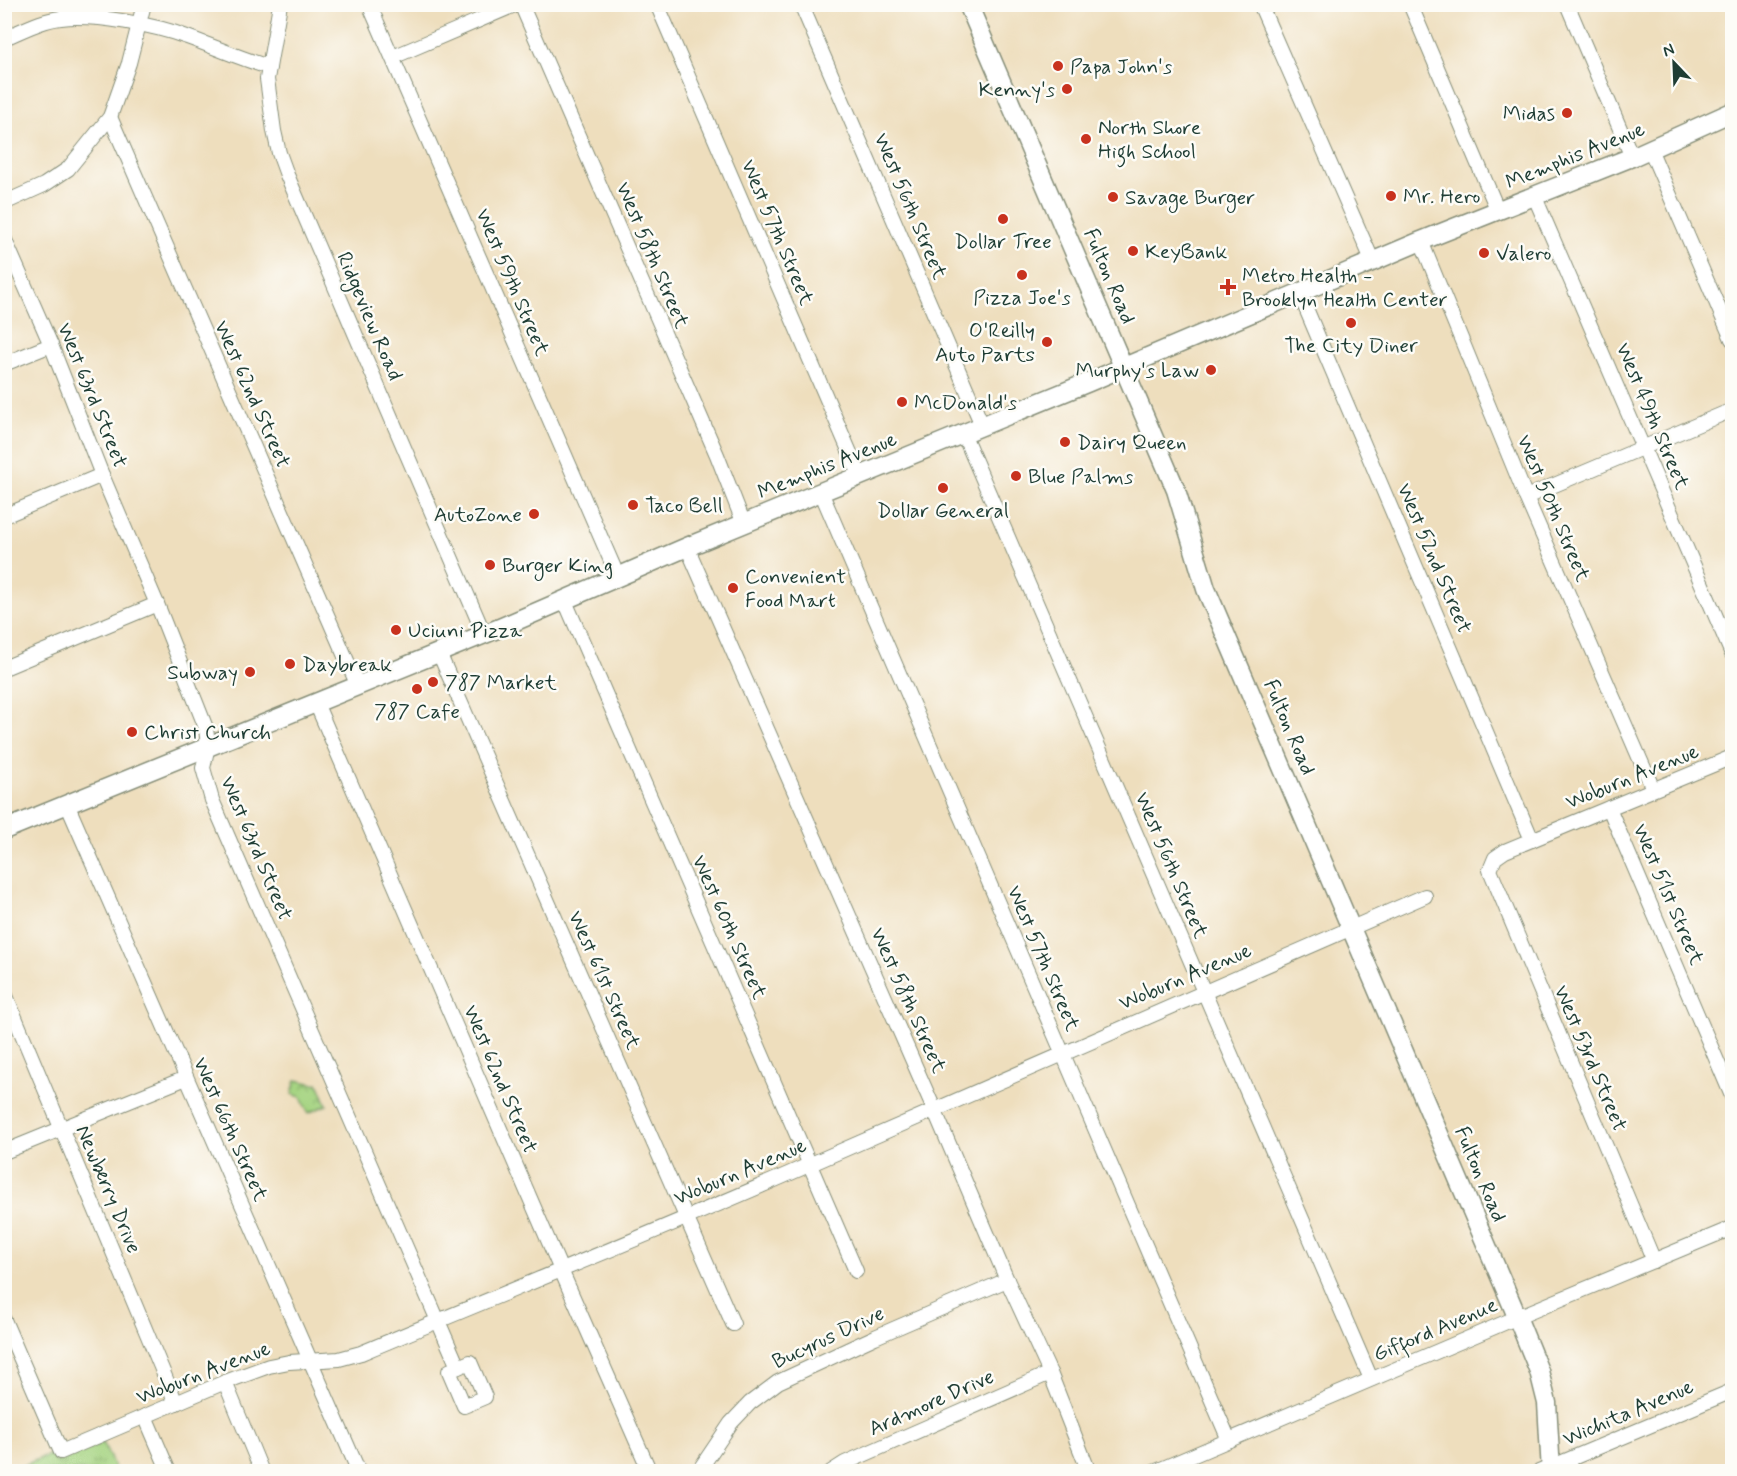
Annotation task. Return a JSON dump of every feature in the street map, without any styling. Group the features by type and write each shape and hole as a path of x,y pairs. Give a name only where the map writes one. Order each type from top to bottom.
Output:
{"main road":[{"name":"Fulton Road","path":"968,4 1176,490 1206,589 1518,1317 1539,1371 1547,1403 1547,1470"},
{"name":"Memphis Avenue","path":"4,830 565,601 687,547 1125,367 1420,241 1632,157 1732,112"}],"street":[{"path":"4,203 44,185 68,169 110,117 129,63 144,4"},
{"name":"Ridgeview Road","path":"280,4 267,79 279,153 484,634"},
{"name":"West 59th Street","path":"369,4 618,577"},
{"path":"393,57 519,4"},
{"name":"West 58th Street","path":"519,4 717,455 744,524"},
{"name":"West 57th Street","path":"657,4 860,476"},
{"name":"West 56th Street","path":"801,4 982,425"},
{"path":"1260,4 1373,261"},
{"path":"1410,4 1498,211"},
{"path":"1567,4 1632,157"},
{"path":"4,38 59,18 98,19 140,25 186,36 229,54 269,67"},
{"name":"West 62nd Street","path":"110,117 357,686"},
{"path":"1650,149 1732,339"},
{"name":"West 49th Street","path":"1534,195 1732,654"},
{"name":"West 63rd Street","path":"4,238 51,345 206,728 208,746 203,768 212,800 458,1367"},
{"name":"West 50th Street","path":"1420,241 1526,497 1653,789"},
{"name":"West 52nd Street","path":"1299,292 1532,840"},
{"path":"4,364 51,345"},
{"path":"1526,497 1732,410"},
{"name":"West 56th Street","path":"963,433 1371,1379"},
{"path":"4,516 102,475"},
{"name":"West 57th Street","path":"821,492 1229,1440"},
{"name":"West 58th Street","path":"687,547 934,1109 1006,1280 1050,1373 1089,1472"},
{"name":"West 60th Street","path":"565,601 856,1271"},
{"path":"4,668 157,604"},
{"name":"West 61st Street","path":"439,653 733,1324"},
{"name":"West 62nd Street","path":"316,703 650,1472"},
{"name":"Woburn Avenue","path":"1490,870 1495,858 1506,851 1732,757"},
{"name":"West 66th Street","path":"67,804 358,1472"},
{"name":"West 51st Street","path":"1610,808 1732,1096"},
{"name":"West 53rd Street","path":"1490,870 1654,1262"},
{"name":"Woburn Avenue","path":"4,1320 61,1452 225,1382 269,1366 310,1360 339,1359 361,1353 811,1164 1204,990 1425,896"},
{"name":"Newberry Drive","path":"4,991 176,1403"},
{"path":"4,1152 186,1078"},
{"name":"Gifford Avenue","path":"1154,1472 1732,1228"},
{"name":"Bucyrus Drive","path":"698,1472 731,1423 750,1403 778,1383 875,1337 1006,1280"},
{"name":"Ardmore Drive","path":"831,1472 845,1463 1050,1373"},
{"path":"225,1382 262,1472"},
{"name":"Wichita Avenue","path":"1547,1470 1732,1391"},
{"path":"146,1416 169,1472"}],"green space":[{"path":"296,1080 318,1083 327,1105 308,1113 301,1097 292,1094"},
{"path":"103,1442 116,1471 10,1471 51,1454 55,1462"}],"place":[{"name":"Papa John's","path":"1058,66"},
{"name":"Kenny's","path":"1067,89"},
{"name":"Midas","path":"1567,113"},
{"name":"North Shore High School","path":"1086,139"},
{"name":"Mr. Hero","path":"1391,196"},
{"name":"Savage Burger","path":"1113,197"},
{"name":"Dollar Tree","path":"1003,219"},
{"name":"KeyBank","path":"1133,251"},
{"name":"Valero","path":"1484,253"},
{"name":"Pizza Joe's","path":"1022,275"},
{"name":"Metro Health - Brooklyn Health Center","path":"1228,287"},
{"name":"The City Diner","path":"1351,323"},
{"name":"O'Reilly Auto Parts","path":"1047,342"},
{"name":"Murphy's Law","path":"1211,370"},
{"name":"McDonald's","path":"902,402"},
{"name":"Dairy Queen","path":"1065,442"},
{"name":"Blue Palms","path":"1016,476"},
{"name":"Dollar General","path":"943,488"},
{"name":"Taco Bell","path":"633,505"},
{"name":"AutoZone","path":"534,514"},
{"name":"Burger King","path":"490,565"},
{"name":"Convenient Food Mart","path":"733,588"},
{"name":"Uciuni Pizza","path":"396,630"},
{"name":"Daybreak","path":"290,664"},
{"name":"Subway","path":"250,672"},
{"name":"787 Market","path":"433,682"},
{"name":"787 Cafe","path":"417,689"},
{"name":"Christ Church","path":"132,732"}]}
